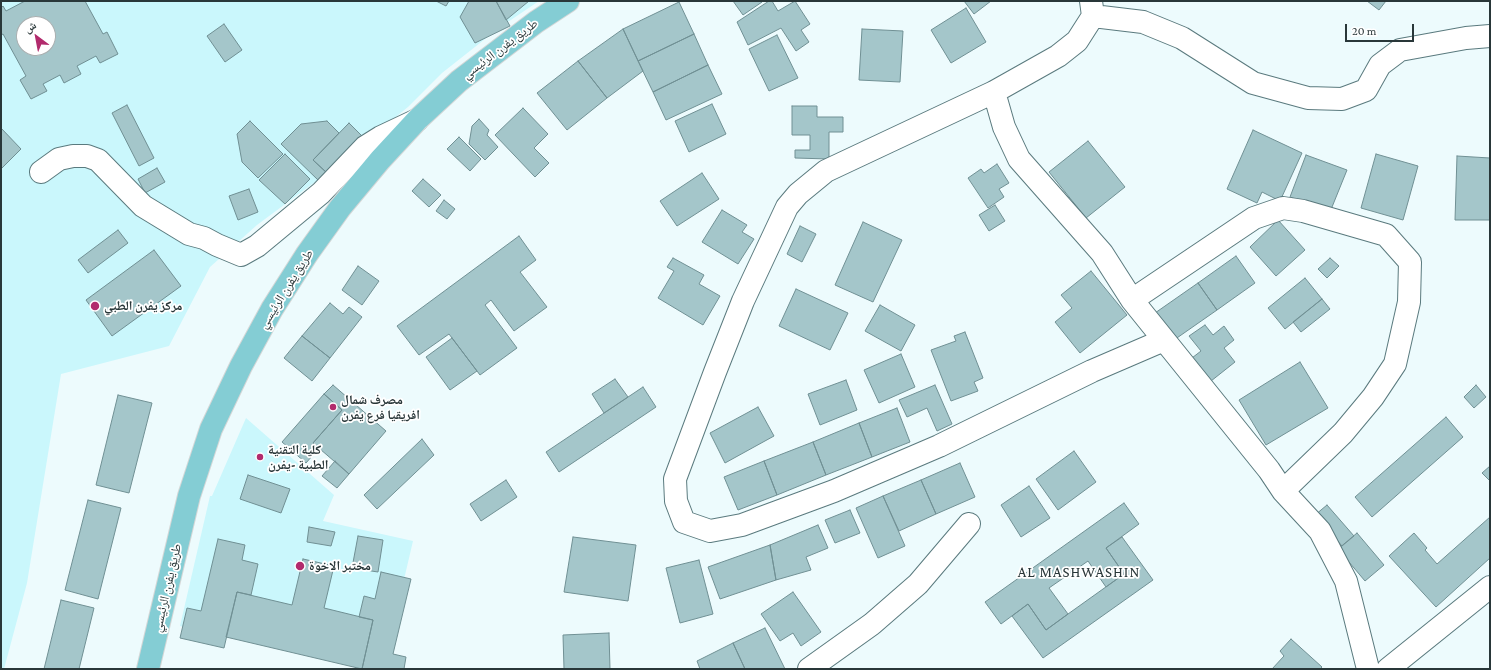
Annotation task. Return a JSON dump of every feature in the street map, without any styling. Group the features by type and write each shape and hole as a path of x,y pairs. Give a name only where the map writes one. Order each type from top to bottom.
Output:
{"main road":[{"name":"طريق يفرن الرئيسي","path":"148,669 189,496 211,429 241,366 272,309 307,254 340,208 380,160 417,120 458,81 536,22 568,1"}],"street":[{"path":"1164,340 1092,371 939,446 834,491 742,525 710,531 684,522 676,501 675,479 743,301 786,208 798,194 826,171 994,92 1058,56 1077,41 1092,8 1143,22 1182,38 1252,83 1308,98 1342,100 1366,90 1380,65 1400,50 1466,38 1490,36"},
{"path":"994,92 1004,127 1019,159 1102,253 1132,300 1269,470 1283,491 1320,531 1346,581 1368,669"},
{"path":"41,172 59,159 73,156 88,156 98,160 143,206 189,234 204,238 217,246 241,254 257,246 321,193 365,147 381,137 417,120"},
{"path":"1132,300 1254,218 1283,208 1303,211 1386,235 1410,262 1409,302 1395,364 1373,397 1343,433 1283,491"},
{"path":"809,669 872,624 918,584 969,524"},
{"path":"1388,669 1490,587"}],"shaded area":[{"name":"مركز يفرن الطبي","path":"1,1 539,1 499,28 442,73 408,107 327,173 257,225 210,267 169,346 61,374 27,583 4,669 1,669"},
{"name":"مختبر الاخوة","path":"246,418 334,495 323,521 413,541 383,669 370,669 180,626 210,496 212,496"}],"building":[{"path":"25,1 85,1 103,34 107,32 118,54 100,63 96,56 77,66 81,74 64,83 60,75 43,84 47,91 31,99 20,80 26,76 3,34 1,35 1,8 3,6 6,11"},
{"path":"436,1 449,1 446,6"},
{"path":"469,1 496,1 510,26 475,43 460,17"},
{"path":"496,1 529,1 506,20"},
{"path":"733,1 762,1 762,2 743,15"},
{"path":"769,1 772,1 778,11 795,1 810,24 801,30 809,42 796,51 781,28 748,45 737,22"},
{"path":"964,1 991,1 974,14"},
{"path":"1367,1 1386,1 1379,10"},
{"path":"679,2 694,34 638,61 623,29"},
{"path":"966,8 986,42 951,63 931,30"},
{"path":"224,24 242,50 225,62 207,36"},
{"path":"623,29 643,71 607,98 578,61"},
{"path":"862,29 903,31 900,82 859,80"},
{"path":"694,34 708,65 653,92 638,61"},
{"path":"777,35 798,78 769,91 749,49"},
{"path":"578,61 607,98 567,130 537,93"},
{"path":"708,65 722,94 666,120 653,92"},
{"path":"712,104 726,134 689,152 675,121"},
{"path":"127,105 154,158 139,166 112,113"},
{"path":"792,106 817,106 817,117 843,117 843,132 829,132 829,159 795,158 795,150 810,150 810,135 792,135"},
{"path":"523,108 548,134 534,148 549,163 535,177 495,135"},
{"path":"479,119 489,130 487,135 498,147 485,160 469,144 472,126"},
{"path":"250,121 283,154 258,178 242,162 237,134"},
{"path":"327,121 339,133 313,160 327,173 319,181 281,144 301,124"},
{"path":"349,123 363,137 327,173 313,160"},
{"path":"1,128 21,149 1,169"},
{"path":"1253,130 1302,153 1280,201 1262,192 1257,203 1227,189"},
{"path":"459,137 481,159 470,171 447,149"},
{"path":"1088,141 1125,187 1086,218 1049,172"},
{"path":"285,154 310,179 285,204 259,180"},
{"path":"1376,154 1418,166 1403,220 1361,208"},
{"path":"1306,155 1347,170 1330,212 1290,197"},
{"path":"1457,156 1490,158 1490,220 1455,220"},
{"path":"997,164 1009,183 999,189 1004,197 988,208 968,178 981,169 984,173"},
{"path":"157,168 165,182 145,193 138,179"},
{"path":"702,173 719,199 677,226 660,201"},
{"path":"423,179 441,195 429,207 412,191"},
{"path":"249,189 258,212 238,220 229,196"},
{"path":"444,200 455,209 447,219 436,211"},
{"path":"995,205 1005,221 989,231 979,215"},
{"path":"722,210 747,225 742,232 754,239 738,264 702,242"},
{"path":"1278,220 1305,250 1276,276 1250,247"},
{"path":"863,222 902,240 873,302 835,285"},
{"path":"800,226 816,234 802,262 787,254"},
{"path":"118,230 128,243 88,273 78,260"},
{"path":"519,236 536,260 520,272 547,307 514,331 491,300 485,305 517,348 480,375 449,334 419,355 397,326"},
{"path":"154,250 181,286 112,336 86,300"},
{"path":"1236,256 1255,283 1217,310 1198,283"},
{"path":"673,258 704,275 699,284 720,296 703,325 658,298 674,271 667,267"},
{"path":"1330,258 1339,266 1327,278 1318,269"},
{"path":"358,266 379,281 362,305 342,290"},
{"path":"1091,271 1127,315 1080,353 1055,322 1072,308 1061,295"},
{"path":"1305,278 1322,299 1285,329 1268,308"},
{"path":"1198,283 1217,310 1174,340 1155,313"},
{"path":"796,289 848,313 830,350 779,326"},
{"path":"1322,299 1330,309 1301,332 1293,322"},
{"path":"330,303 343,314 349,307 362,317 330,358 302,336"},
{"path":"880,305 915,325 901,351 865,331"},
{"path":"1205,325 1213,335 1224,326 1234,340 1224,348 1235,362 1206,385 1188,361 1201,351 1189,336"},
{"path":"965,332 983,378 974,382 978,391 951,401 931,350 956,341 954,336"},
{"path":"302,336 330,358 312,381 284,358"},
{"path":"452,338 477,371 450,390 426,357"},
{"path":"901,354 915,387 879,403 864,370"},
{"path":"1300,362 1328,408 1266,445 1239,400"},
{"path":"615,379 628,397 604,413 592,394"},
{"path":"846,380 857,410 820,425 808,394"},
{"path":"333,385 386,431 349,474 313,443 342,410 324,394"},
{"path":"935,385 952,424 937,431 927,408 907,417 899,400"},
{"path":"1476,385 1486,397 1474,408 1464,397"},
{"path":"643,387 656,407 559,472 546,452"},
{"path":"324,394 342,410 313,443 319,448 306,463 282,442"},
{"path":"118,395 152,403 129,493 96,485"},
{"path":"758,407 774,436 725,463 710,433"},
{"path":"897,408 910,442 872,457 859,423"},
{"path":"1446,417 1463,437 1372,517 1355,497"},
{"path":"859,423 872,457 826,475 813,442"},
{"path":"422,439 434,455 377,509 364,495"},
{"path":"813,442 826,475 777,495 764,461"},
{"path":"1074,451 1096,482 1058,510 1036,479"},
{"path":"335,461 349,474 337,488 322,476"},
{"path":"764,461 777,495 738,510 724,477"},
{"path":"960,463 975,497 936,514 921,480"},
{"path":"1490,466 1490,481 1482,473"},
{"path":"248,475 290,489 281,513 240,499"},
{"path":"506,480 517,497 481,521 470,504"},
{"path":"921,480 936,514 899,531 883,496"},
{"path":"1029,486 1050,518 1021,537 1001,505"},
{"path":"883,496 905,546 878,558 856,508"},
{"path":"88,500 121,508 98,599 65,590"},
{"path":"1124,503 1139,524 1106,548 1124,574 1106,587 1088,561 1049,588 1068,614 1046,630 1028,604 1001,624 985,602"},
{"path":"1327,505 1354,536 1342,546 1315,515"},
{"path":"850,510 860,533 835,543 825,520"},
{"path":"1490,517 1490,558 1436,607 1389,556 1414,533 1427,548 1425,550 1437,564"},
{"path":"818,525 828,548 806,557 811,570 776,580 770,545"},
{"path":"309,527 335,532 331,546 307,542"},
{"path":"1357,533 1384,565 1365,581 1338,549"},
{"path":"358,536 383,540 378,572 352,568"},
{"path":"573,537 636,545 628,601 564,592"},
{"path":"1122,537 1153,580 1043,658 1012,616 1028,604 1046,630 1124,574 1106,548"},
{"path":"218,539 245,545 242,560 258,564 251,595 237,592 224,648 180,638 187,608 201,611"},
{"path":"770,545 776,580 720,599 708,567"},
{"path":"303,559 334,566 324,608 373,620 362,669 226,637 237,592 292,605"},
{"path":"699,560 713,614 680,623 666,568"},
{"path":"381,572 411,579 393,654 406,657 404,669 362,669 373,620 359,617 364,596 375,599"},
{"path":"793,592 821,632 801,646 793,633 780,641 761,614"},
{"path":"61,600 94,608 79,669 44,669"},
{"path":"765,628 785,669 745,669 733,643"},
{"path":"609,633 610,669 564,669 563,635"},
{"path":"1291,639 1322,667 1320,669 1272,669 1284,656 1280,651"},
{"path":"733,643 745,669 700,669 697,661"}],"place":[{"name":"مركز يفرن الطبي","path":"95,306"},
{"name":"مصرف شمال افريقيا فرع يفرن","path":"333,407"},
{"name":"كلية التقنية الطبية -يفرن","path":"260,457"},
{"name":"مختبر الاخوة","path":"300,566"}],"district":[{"name":"AL MASHWASHIN","path":"1079,572"}]}
